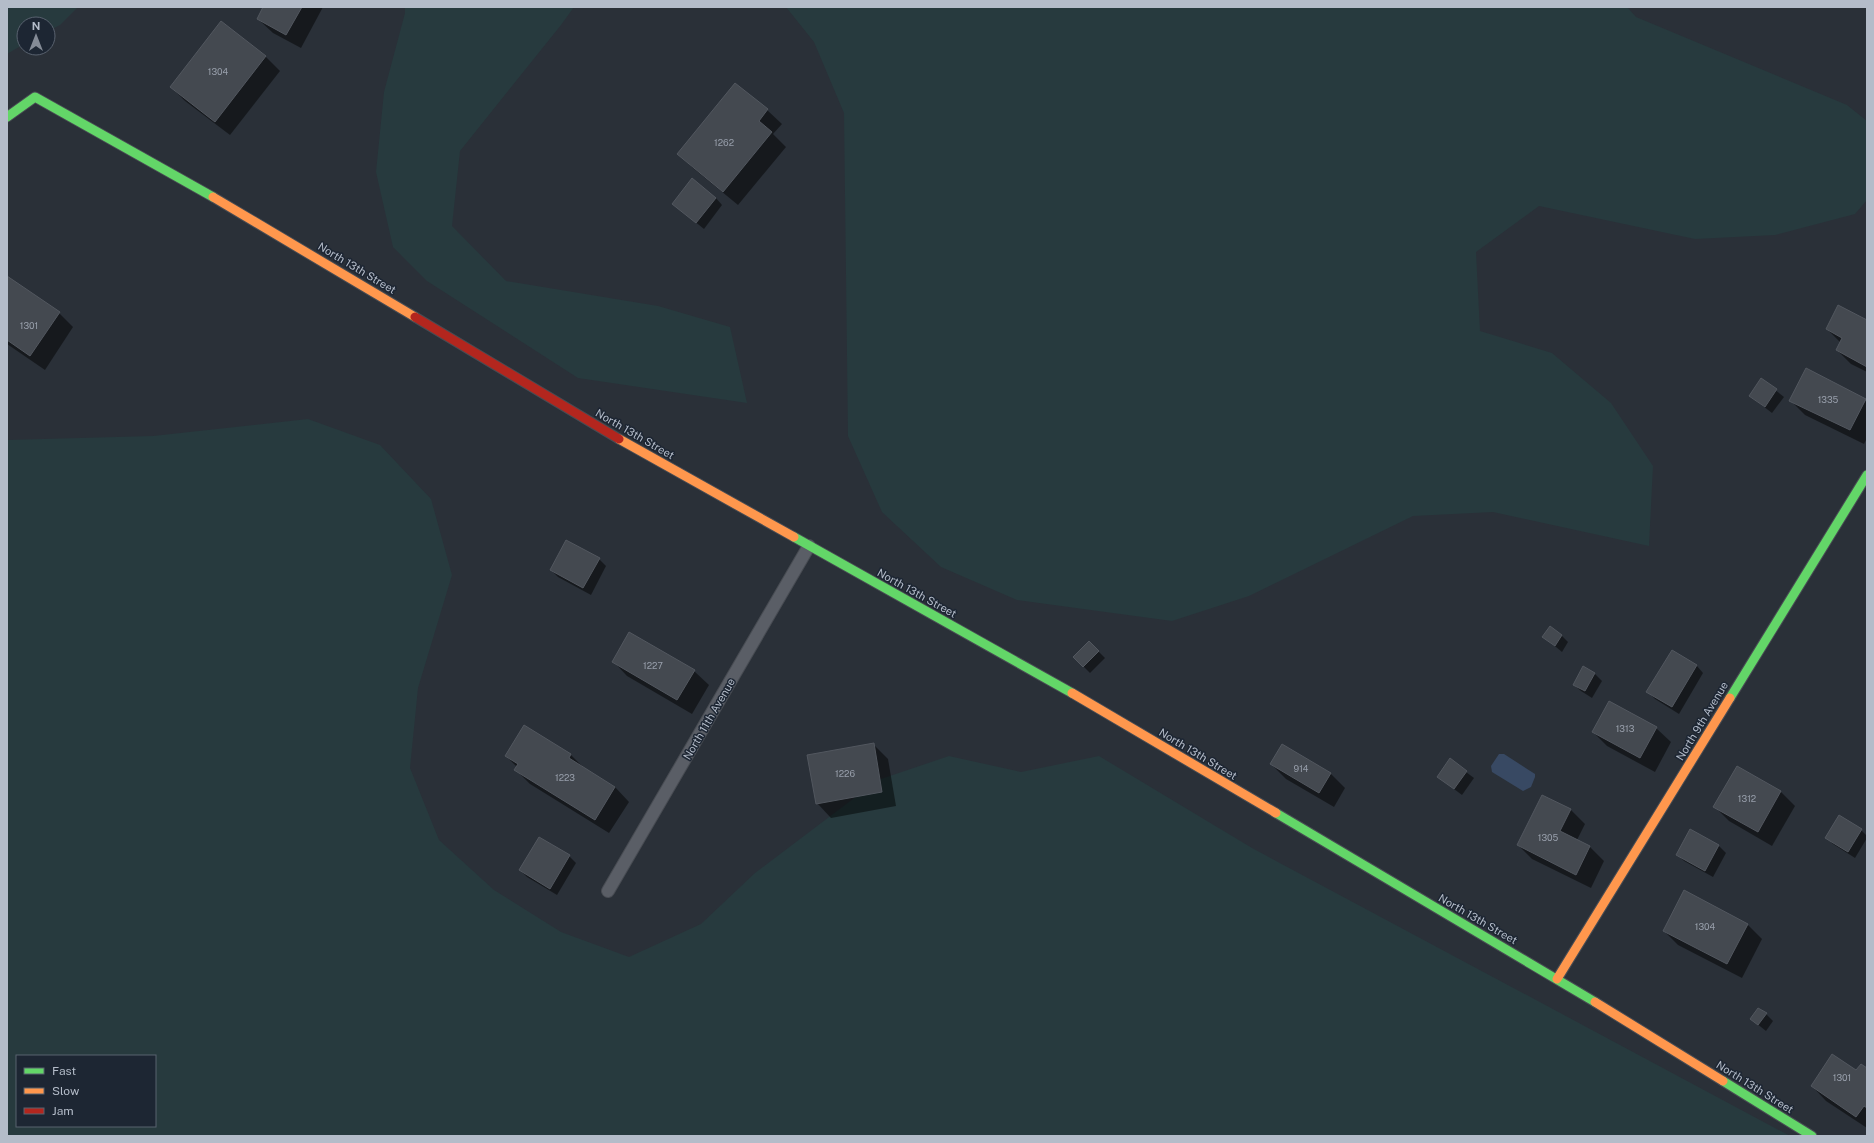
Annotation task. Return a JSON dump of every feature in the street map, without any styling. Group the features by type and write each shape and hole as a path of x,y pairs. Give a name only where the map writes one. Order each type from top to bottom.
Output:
{"street":[{"name":"North 13th Street","path":"7,117 35,97 217,198 607,432 1065,689 1557,979 1812,1136"},
{"name":"North 9th Avenue","path":"1557,979 1867,475"}],"lane":[{"name":"North 11th Avenue","path":"608,891 808,546"}],"green space":[{"path":"7,7 78,7 60,25 56,27 56,16 16,16 16,49 7,54"},
{"path":"405,7 574,7 460,151 452,226 506,281 658,306 730,327 747,403 578,378 427,281 393,247 376,172 384,92 405,13"},
{"path":"786,7 1627,7 1636,17 1847,105 1867,121 1867,200 1855,214 1775,235 1695,239 1539,206 1476,252 1480,331 1552,353 1611,403 1653,466 1649,546 1493,512 1413,516 1249,596 1172,621 1017,600 941,567 882,512 848,436 844,113 814,42"},
{"path":"308,419 380,445 431,499 452,575 418,688 410,768 439,840 494,890 561,932 629,957 701,924 755,873 878,780 949,756 1021,772 1099,756 1252,848 1790,1136 7,1136 7,440 153,436"}],"water":[{"path":"1499,754 1504,754 1535,774 1531,787 1523,791 1492,772 1491,766"}],"building":[{"path":"263,7 302,7 286,35 257,19"},
{"path":"221,21 266,56 215,122 170,87"},
{"path":"735,83 768,109 759,121 772,132 723,192 677,154"},
{"path":"692,178 716,198 696,223 672,204"},
{"path":"7,276 60,312 30,356 7,340"},
{"path":"1838,305 1867,320 1867,367 1836,350 1842,338 1826,329"},
{"path":"1806,368 1866,399 1850,430 1789,401"},
{"path":"1761,378 1777,389 1765,407 1749,396"},
{"path":"566,540 600,558 583,588 550,570"},
{"path":"1550,626 1562,635 1555,646 1542,637"},
{"path":"629,632 695,670 677,700 612,662"},
{"path":"1089,641 1099,651 1083,667 1073,657"},
{"path":"1672,650 1697,665 1672,707 1646,692"},
{"path":"1583,666 1595,673 1585,691 1573,685"},
{"path":"1609,701 1657,727 1640,758 1592,732"},
{"path":"524,725 571,754 569,758 615,787 595,820 514,770 518,764 505,756"},
{"path":"874,743 882,792 816,804 807,755"},
{"path":"1282,744 1331,773 1319,793 1270,764"},
{"path":"1450,758 1467,771 1454,789 1437,777"},
{"path":"1737,766 1781,791 1758,832 1713,807"},
{"path":"1542,795 1571,809 1560,831 1590,846 1576,875 1517,845"},
{"path":"1839,815 1862,829 1848,852 1825,838"},
{"path":"1690,829 1719,845 1705,871 1676,855"},
{"path":"539,837 570,855 550,889 519,870"},
{"path":"1684,890 1748,924 1727,964 1663,931"},
{"path":"1758,1008 1767,1013 1758,1025 1750,1019"},
{"path":"1832,1054 1856,1070 1861,1064 1867,1068 1867,1108 1864,1106 1856,1117 1811,1086"}],"traffic: fast":[{"path":"7,117 35,97 213,197"},
{"path":"1730,698 1867,475"},
{"path":"794,537 1072,693"},
{"path":"1276,813 1595,1002"},
{"path":"1723,1081 1812,1136"}],"traffic: slow":[{"path":"213,197 415,317"},
{"path":"619,439 794,537"},
{"path":"1072,693 1276,813"},
{"path":"1557,979 1730,698"},
{"path":"1595,1002 1723,1081"}],"traffic: jam":[{"path":"415,317 619,439"}]}
